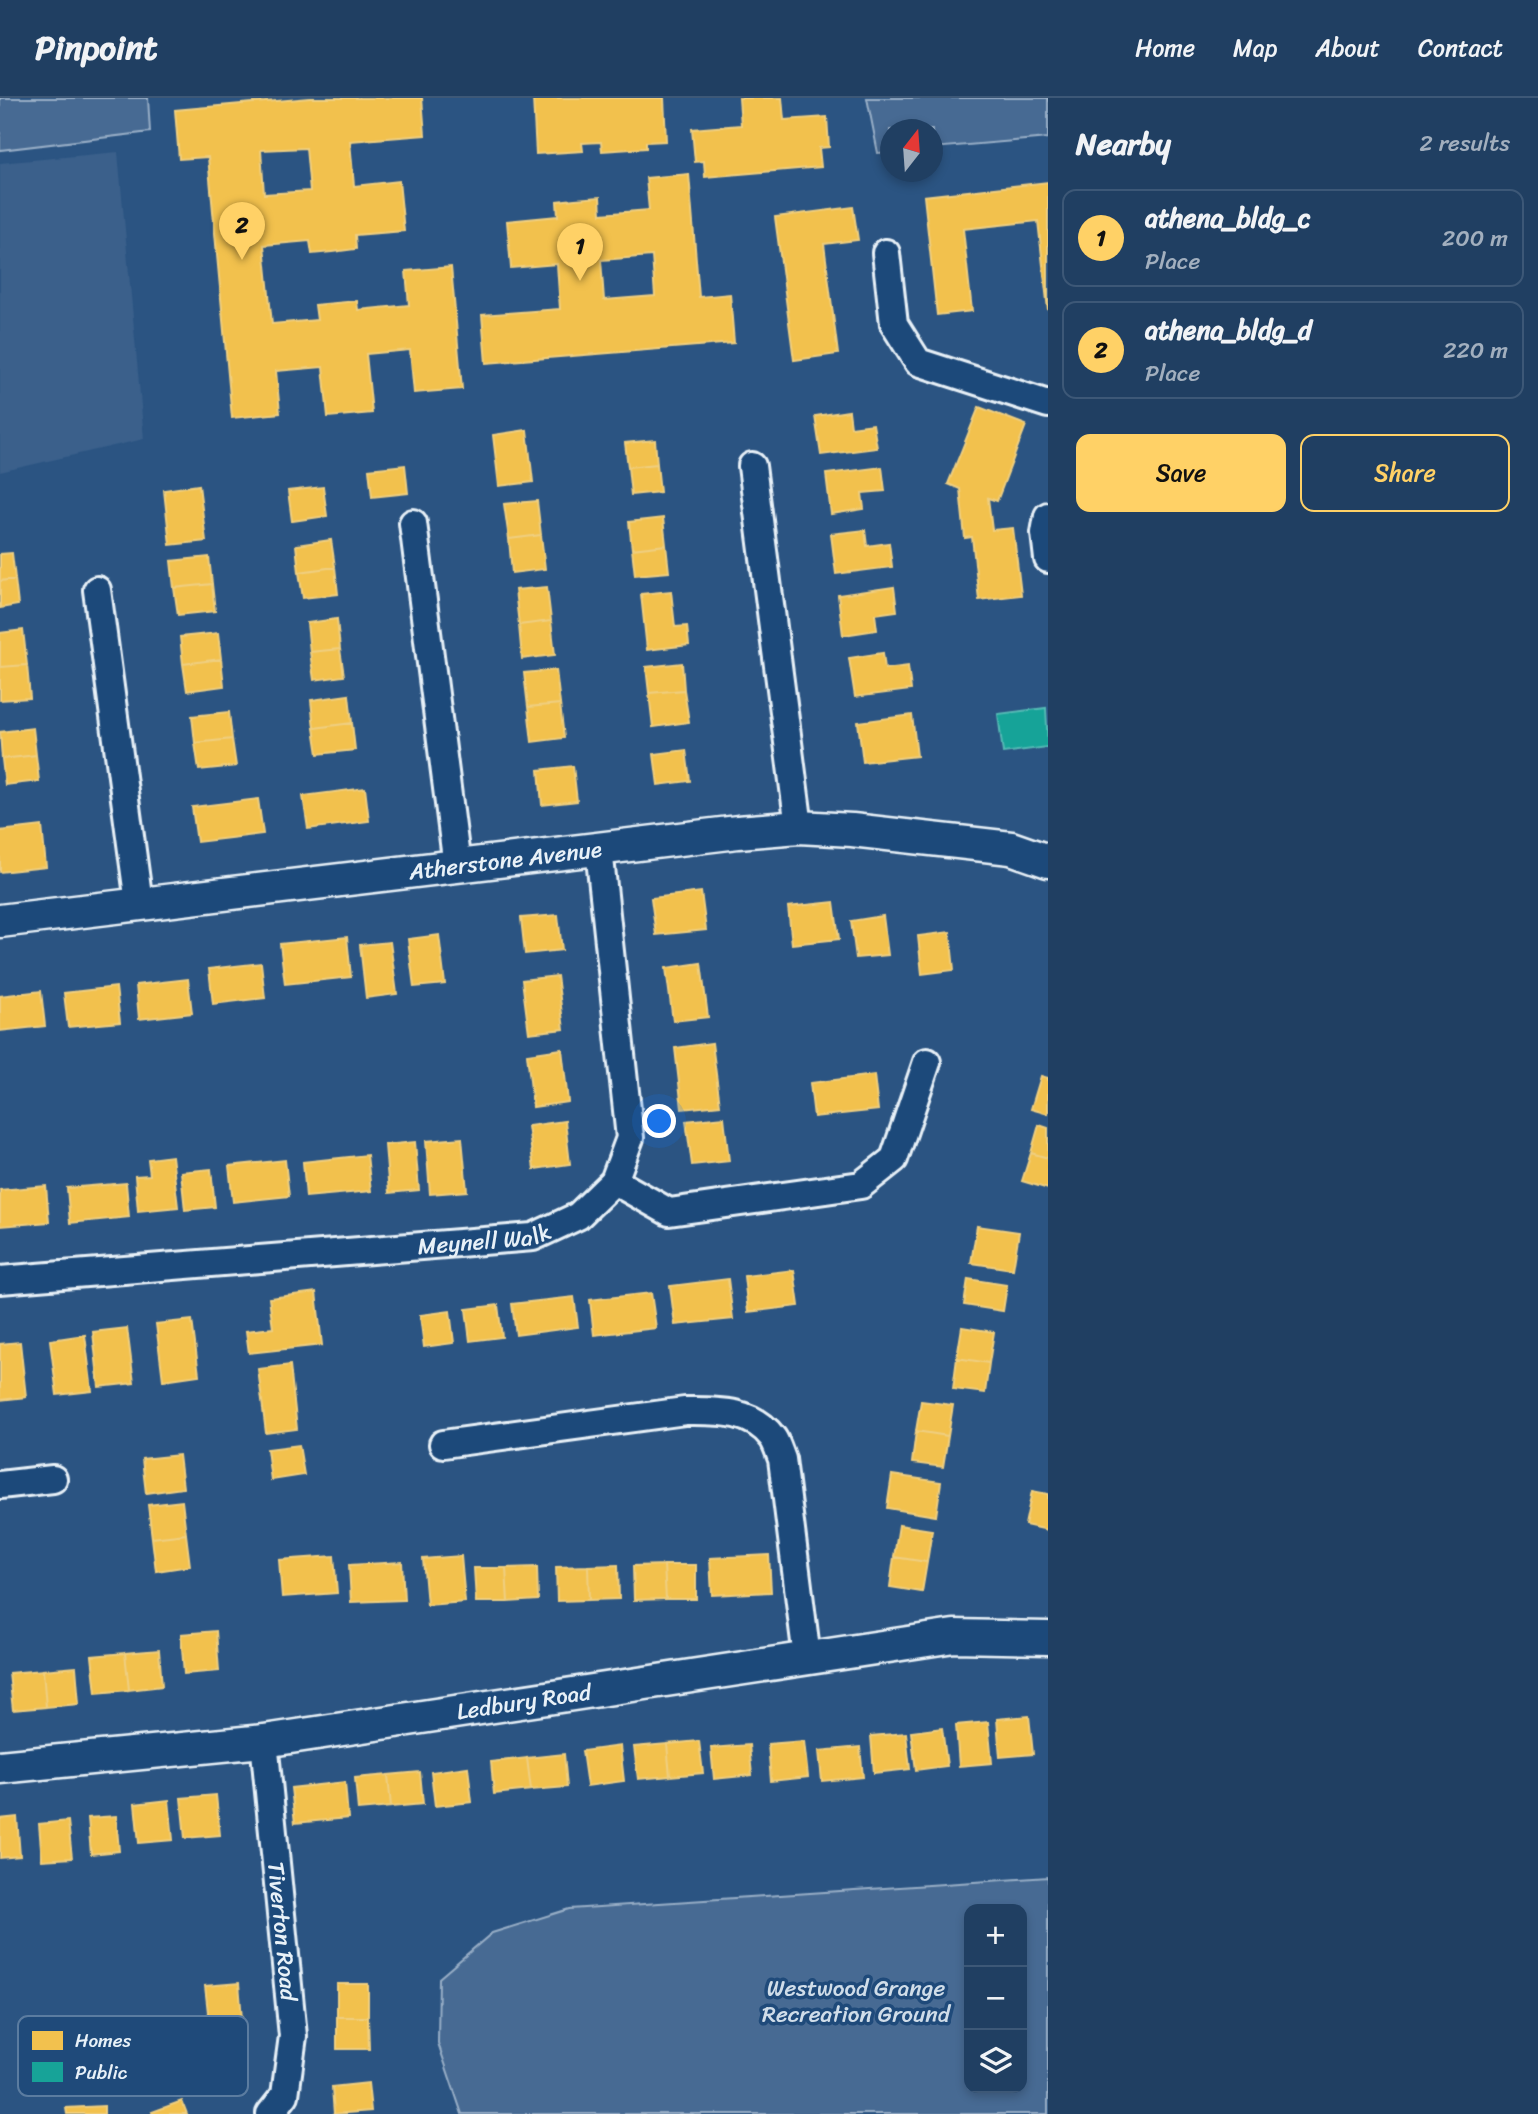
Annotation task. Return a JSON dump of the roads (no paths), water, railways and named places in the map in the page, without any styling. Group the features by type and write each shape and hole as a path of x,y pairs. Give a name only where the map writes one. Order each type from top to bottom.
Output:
{"street":[{"path":"886,253 894,324 918,362 1048,404"},
{"path":"752,466 799,827"},
{"path":"1048,516 1045,533 1048,559"},
{"path":"413,523 457,866"},
{"path":"97,590 139,904"},
{"name":"Atherstone Avenue","path":"0,921 738,832 799,827 852,830 1011,848 1048,860"},
{"name":"Atherstone Avenue","path":"1011,848 1048,844"},
{"name":"Meynell Walk","path":"0,1280 533,1237 578,1216 614,1181 630,1138 599,849"},
{"path":"614,1181 669,1212 861,1185 894,1159 927,1062"},
{"path":"443,1444 685,1411 722,1411 755,1420 773,1439 782,1459 807,1658"},
{"path":"0,1485 53,1479"},
{"name":"Ledbury Road","path":"0,1767 264,1741 954,1636 1048,1638"},
{"name":"Tiverton Road","path":"264,1741 293,2036 285,2095 270,2114"}],"place":[{"name":"athena_bldg_d","path":"242,260"},
{"name":"athena_bldg_c","path":"580,281"}],"park label":[{"name":"Westwood Grange Recreation Ground","path":"856,2001"}]}
